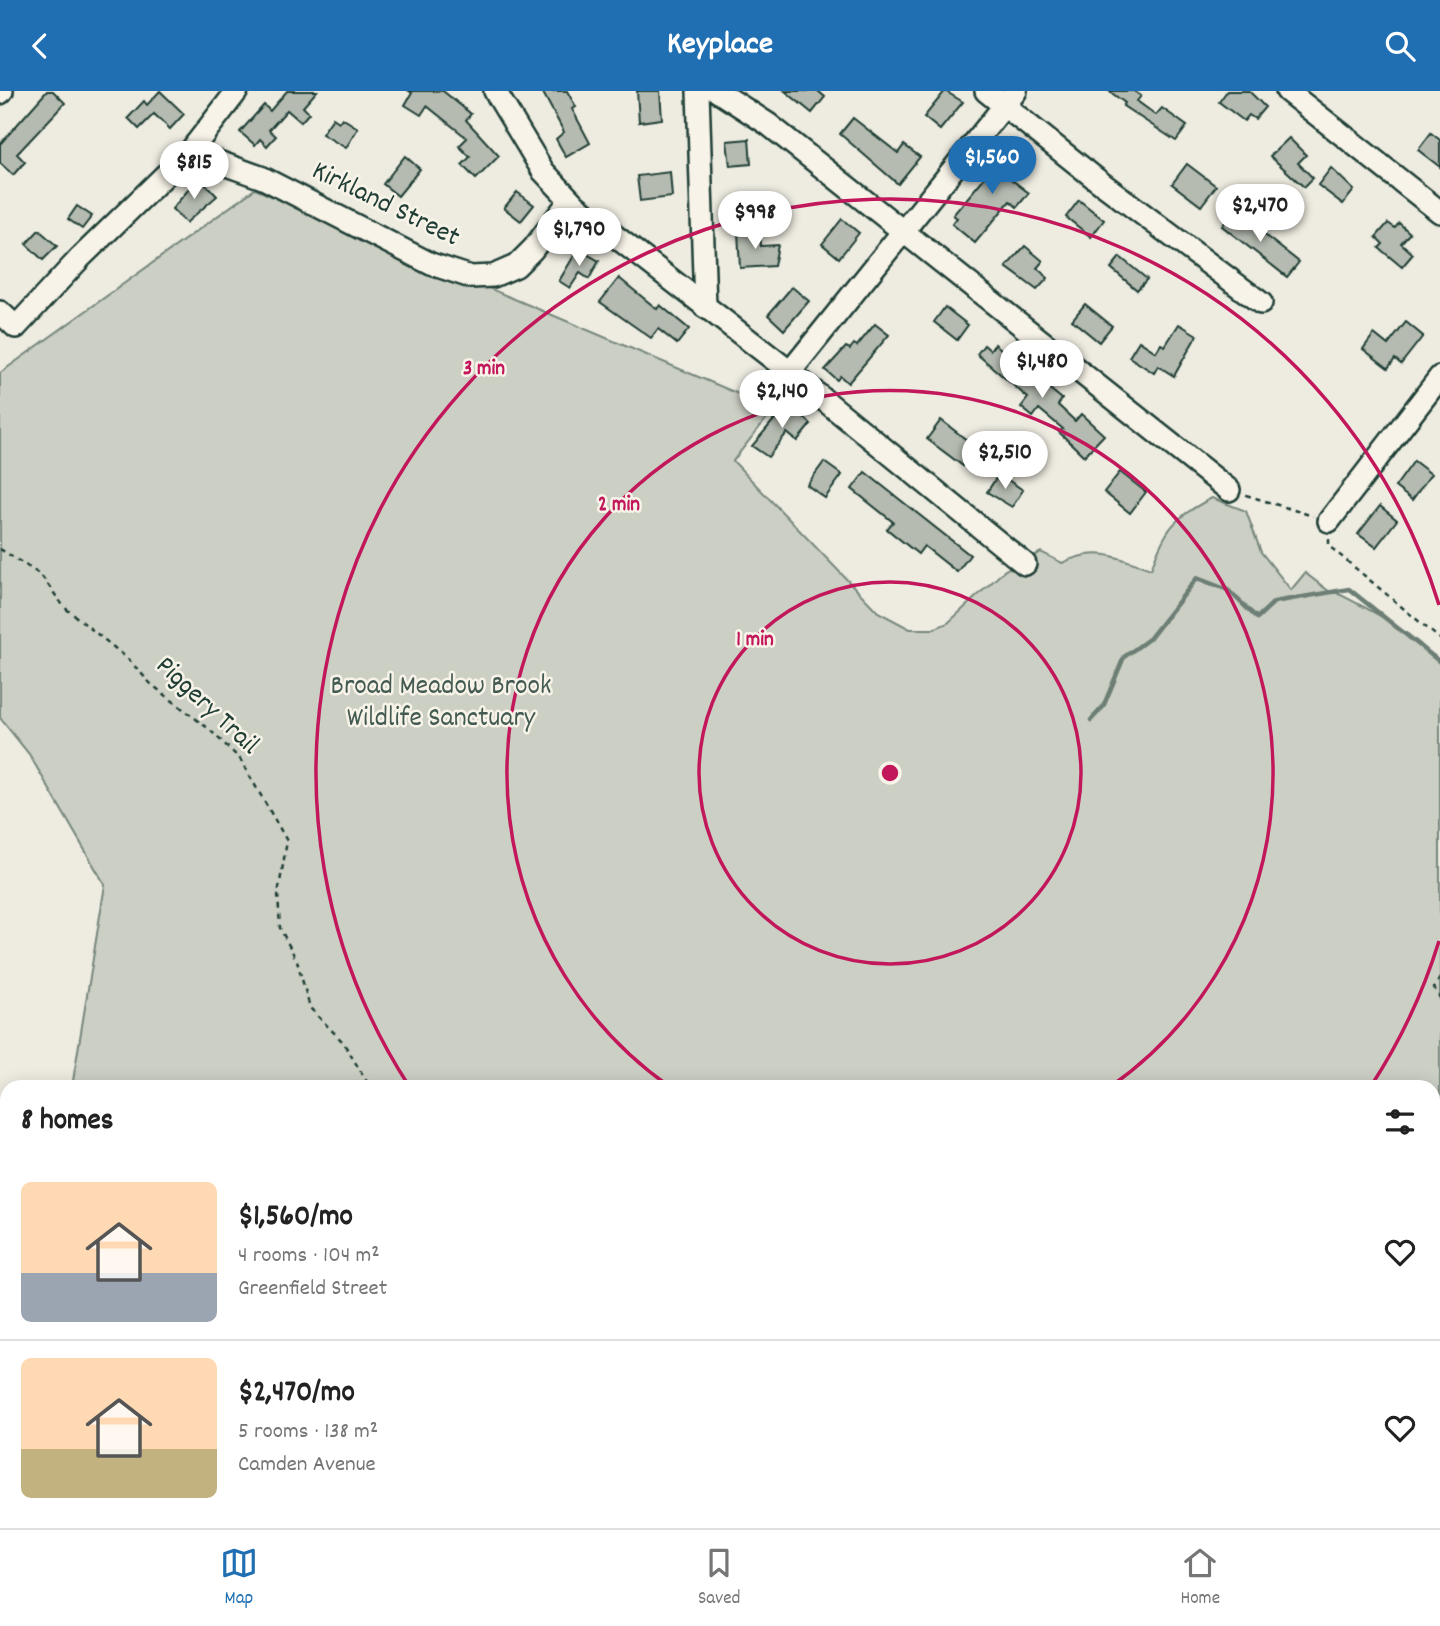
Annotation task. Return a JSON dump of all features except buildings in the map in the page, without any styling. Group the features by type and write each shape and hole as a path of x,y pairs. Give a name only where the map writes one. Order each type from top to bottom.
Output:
{"street":[{"path":"0,312 16,327 80,258 196,144 237,91"},
{"path":"495,91 543,171 570,200 790,372 1025,564"},
{"path":"698,91 705,307"},
{"path":"717,91 768,124 1229,490"},
{"path":"986,91 1010,99 1261,303"},
{"path":"1287,91 1440,212"},
{"path":"790,372 1010,99"},
{"name":"Kirkland Street","path":"196,144 200,153 210,159 263,178 431,264 471,277 493,276 516,267 570,200"},
{"path":"1329,521 1440,377"}],"path":[{"path":"1229,490 1329,521 1329,546 1440,639"},
{"name":"Piggery Trail","path":"0,549 41,575 64,607 240,759 287,841 278,894 280,928 297,961 310,1008 343,1042 366,1080"},
{"path":"1440,978 1434,988 1440,998"}],"green space":[{"name":"Broad Meadow Brook Wildlife Sanctuary","path":"255,189 774,409 733,461 878,612 910,629 933,629 948,623 1005,570 1041,552 1062,563 1097,554 1117,557 1151,569 1166,534 1188,511 1212,498 1246,511 1261,552 1291,590 1305,573 1330,592 1337,593 1392,623 1417,641 1440,664 1440,1080 73,1080 105,885 29,754 0,718 0,373"}],"waterway":[{"path":"1091,720 1103,707 1124,657 1150,638 1197,578 1228,590 1257,618 1274,602 1349,589 1440,662"}]}
